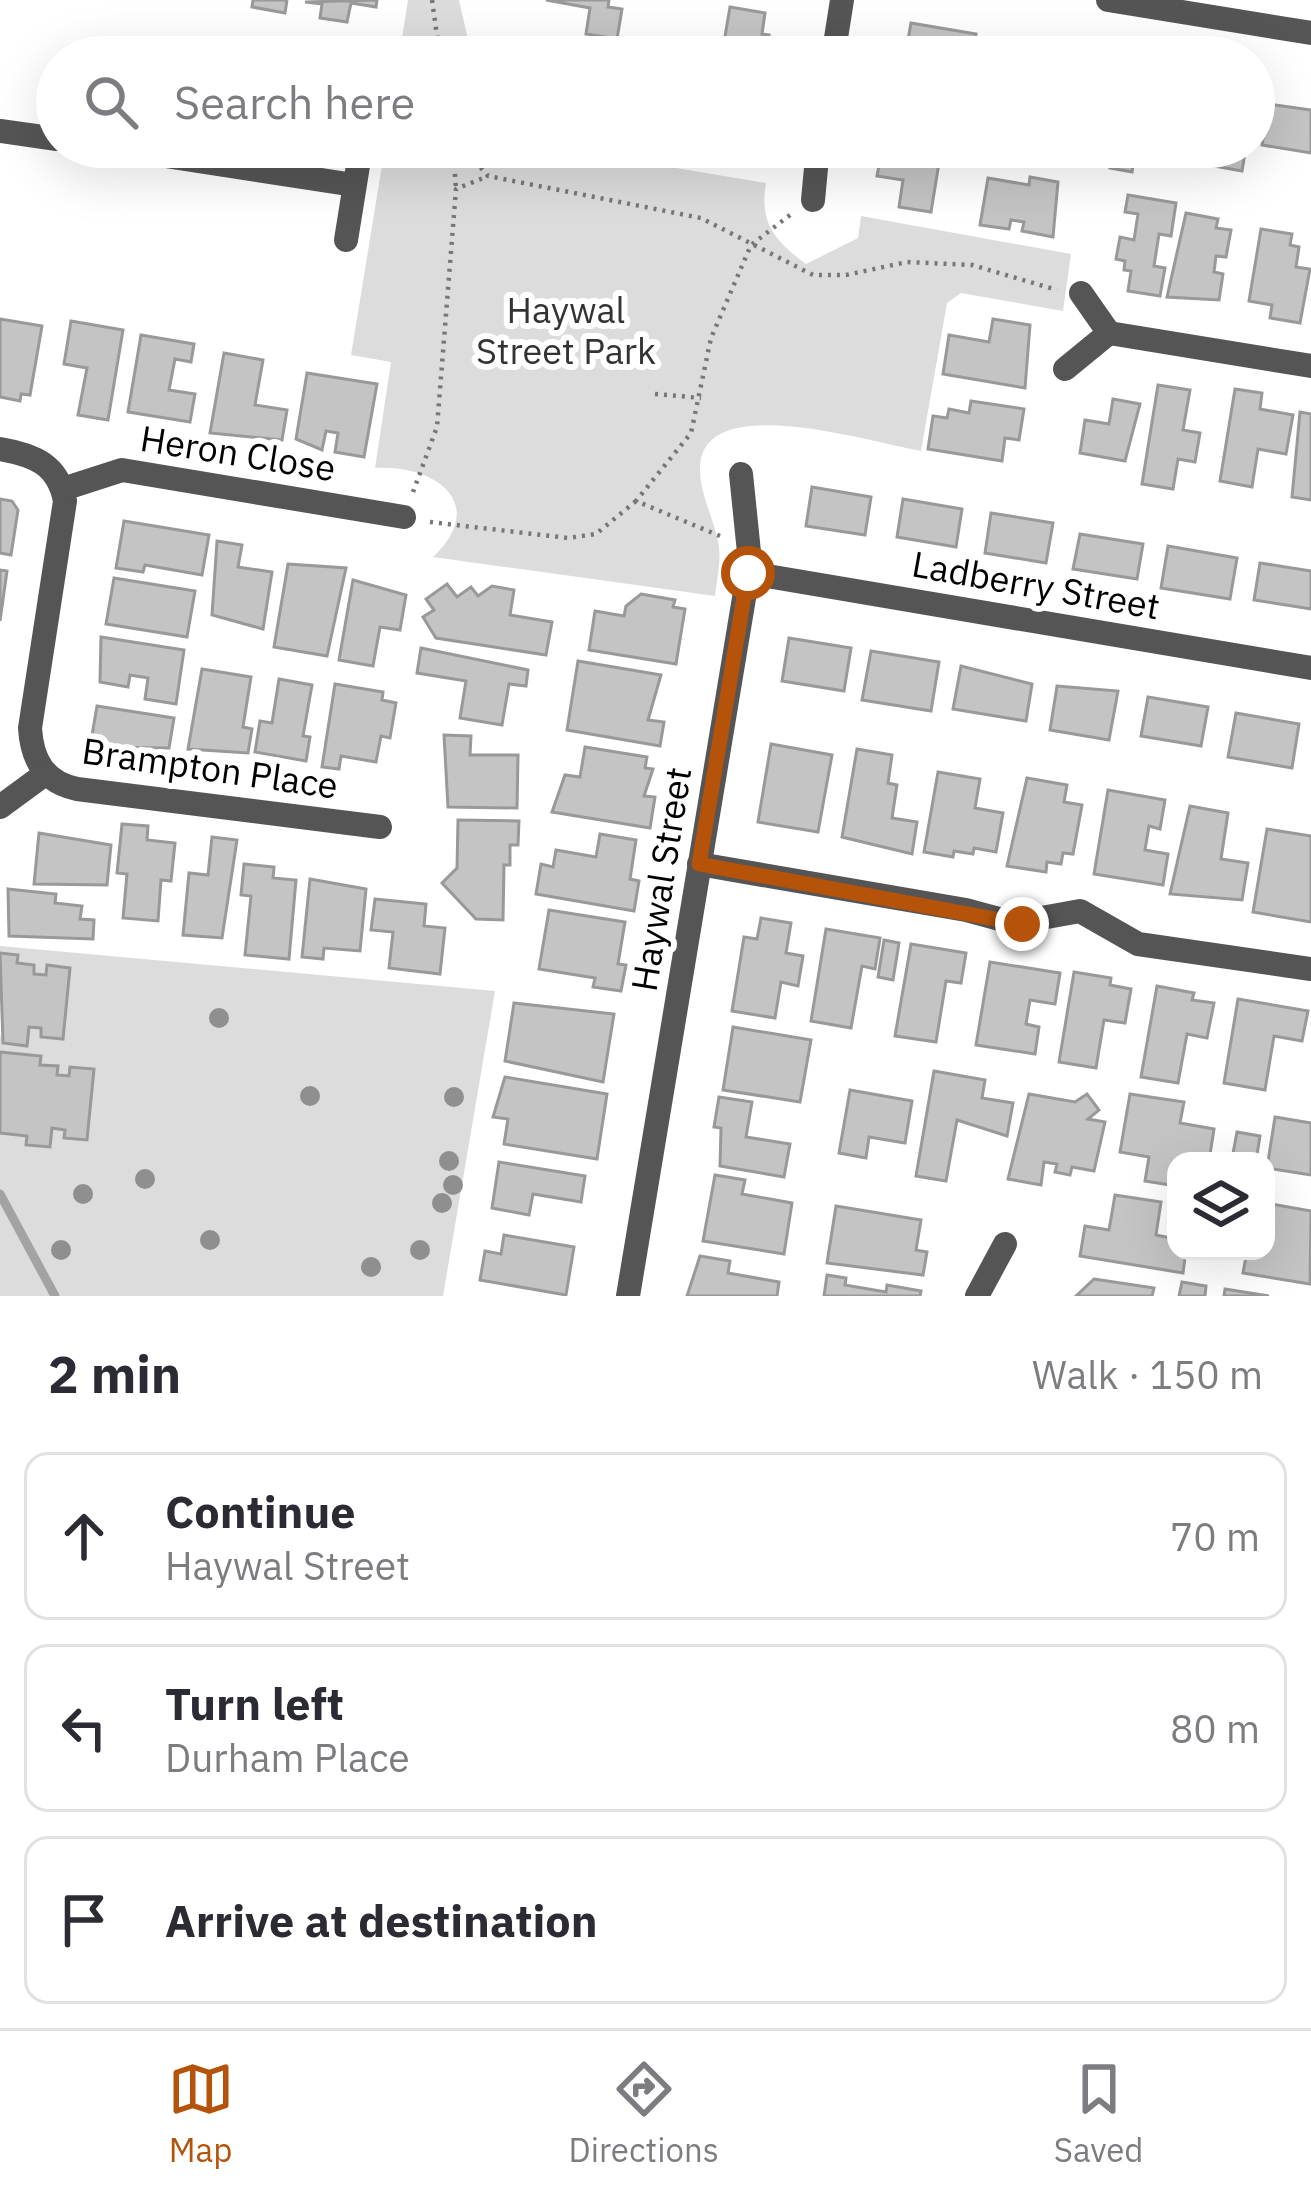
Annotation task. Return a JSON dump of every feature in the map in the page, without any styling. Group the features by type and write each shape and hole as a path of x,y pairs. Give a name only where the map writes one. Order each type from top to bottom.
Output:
{"street":[{"path":"836,36 842,0"},
{"path":"1108,0 1311,33"},
{"path":"0,130 36,136"},
{"path":"244,168 354,185"},
{"path":"346,240 357,168"},
{"path":"813,200 816,168"},
{"path":"1081,292 1108,333 1311,366"},
{"path":"1065,369 1108,333"},
{"path":"0,449 41,461 63,489"},
{"name":"Heron Close","path":"63,489 122,470 404,517"},
{"name":"Haywal Street","path":"628,1296 748,573 750,538 741,474"},
{"name":"Brampton Place","path":"63,489 65,513 30,728 33,751 45,774 77,789 380,827"},
{"name":"Ladberry Street","path":"748,573 1311,668"},
{"path":"0,807 45,774"},
{"path":"699,864 1014,923 1079,911 1138,944 1311,970"},
{"path":"977,1296 1006,1244"}],"path":[{"path":"432,0 437,36"},
{"path":"455,168 437,427 404,517 568,538 596,533 636,501 675,458 691,433 711,338 751,245 768,227 813,200"},
{"path":"481,168 488,176"},
{"path":"457,189 488,176 701,218 813,275 846,275 907,262 972,265 1069,295 1081,292"},
{"path":"655,394 701,398"},
{"path":"636,501 706,532 750,538"}],"green space":[{"path":"408,0 459,0 467,36 402,36"},
{"name":"Haywal Street Park","path":"382,168 676,168 766,183 767,220 786,247 806,264 858,238 861,216 1071,254 1063,311 961,293 947,303 921,451 830,432 757,426 728,431 707,445 700,469 719,548 715,596 433,557 449,538 456,520 455,504 434,480 397,468 375,468 391,362 351,355"},
{"path":"0,946 495,991 443,1296 0,1296 0,1133 27,1136 26,1145 49,1147 52,1128 65,1130 65,1138 86,1140 93,1069 71,1067 69,1076 57,1075 57,1067 40,1065 40,1056 0,1052 0,1034 3,1043 26,1045 29,1027 41,1028 41,1037 63,1038 70,968 47,965 46,975 34,974 34,965 17,963 18,955 0,953"}],"building":[{"path":"253,0 287,0 285,13 252,7"},
{"path":"377,0 376,7 351,3 347,22 320,18 322,4 305,2"},
{"path":"546,0 609,0 608,7 622,9 618,36 586,34 590,8"},
{"path":"730,7 765,13 762,34 769,36 725,36"},
{"path":"911,23 976,34 976,36 909,36"},
{"path":"1275,105 1311,110 1311,153 1275,147"},
{"path":"878,168 938,168 931,212 899,207 903,180 877,176"},
{"path":"1030,177 1058,182 1053,237 1022,231 1024,222 1011,220 1009,229 980,225 988,178 1029,185"},
{"path":"1128,195 1176,203 1171,236 1159,234 1154,266 1165,268 1160,296 1128,291 1131,271 1124,270 1125,261 1116,259 1120,237 1134,240 1138,214 1125,212"},
{"path":"1186,213 1218,219 1216,228 1231,230 1226,257 1216,256 1214,272 1223,274 1219,300 1167,297"},
{"path":"1261,229 1292,234 1290,245 1299,247 1296,267 1310,269 1300,323 1270,318 1272,305 1249,301"},
{"path":"0,319 42,326 30,395 21,394 20,401 0,397"},
{"path":"993,319 1030,325 1025,388 943,374 949,335 989,342"},
{"path":"71,321 123,330 108,420 78,415 87,368 64,364"},
{"path":"141,335 194,344 191,362 175,359 169,390 195,394 190,422 128,412"},
{"path":"224,353 263,360 255,405 287,410 282,440 210,433"},
{"path":"307,373 377,384 364,457 335,452 338,433 326,431 322,450 296,439"},
{"path":"1158,385 1190,390 1183,430 1200,433 1195,462 1178,459 1173,489 1142,484"},
{"path":"1235,389 1262,393 1260,409 1293,415 1286,454 1258,449 1252,487 1220,481"},
{"path":"1113,399 1140,404 1125,461 1080,453 1085,420 1109,424"},
{"path":"971,401 1024,409 1019,440 1005,438 1002,461 928,449 933,416 947,418 949,409 969,413"},
{"path":"1300,412 1311,414 1311,500 1292,497"},
{"path":"812,487 871,497 865,535 806,526"},
{"path":"0,499 12,501 18,510 11,555 0,553"},
{"path":"903,499 962,509 956,547 897,537"},
{"path":"991,513 1053,523 1046,563 985,553"},
{"path":"124,521 209,535 202,575 145,565 143,572 116,568"},
{"path":"1080,534 1143,544 1137,579 1073,569"},
{"path":"217,541 242,545 238,567 272,572 263,629 212,615"},
{"path":"1168,546 1237,558 1230,599 1161,588"},
{"path":"1260,563 1311,571 1311,609 1254,600"},
{"path":"288,564 346,568 327,656 274,647"},
{"path":"0,570 7,571 0,621"},
{"path":"114,578 195,591 187,637 106,624"},
{"path":"353,580 406,595 400,630 380,627 373,666 339,660"},
{"path":"447,584 457,597 471,587 478,596 492,586 514,590 510,615 552,622 546,655 436,638 423,617 434,610 426,599"},
{"path":"641,594 675,600 673,607 685,609 676,664 589,650 595,611 624,616 626,606"},
{"path":"101,637 184,650 176,704 145,699 148,678 130,675 128,687 100,682"},
{"path":"789,638 851,648 844,691 782,681"},
{"path":"421,648 528,670 526,686 509,684 502,725 460,718 466,681 417,673"},
{"path":"871,651 939,662 931,711 862,700"},
{"path":"578,661 661,675 648,720 664,722 660,746 567,730"},
{"path":"961,666 1032,684 1026,721 953,709"},
{"path":"202,669 251,677 243,727 252,729 248,753 188,749"},
{"path":"279,679 312,685 303,736 310,737 306,761 255,752 260,721 272,723"},
{"path":"335,684 383,692 382,700 396,703 390,738 381,736 376,762 341,756 339,769 322,767"},
{"path":"1057,686 1118,691 1109,740 1050,730"},
{"path":"1148,697 1208,707 1201,746 1141,736"},
{"path":"97,706 174,718 169,748 90,747"},
{"path":"1236,713 1299,724 1292,768 1228,757"},
{"path":"444,735 471,736 470,755 518,755 517,808 448,807"},
{"path":"771,744 832,755 818,832 758,822"},
{"path":"585,747 647,757 645,768 653,769 644,796 655,797 650,828 552,812 565,775 580,777"},
{"path":"857,749 892,755 888,783 897,785 892,818 917,822 912,854 842,837"},
{"path":"938,772 980,779 975,808 1003,813 996,852 974,848 973,854 954,851 953,857 924,852"},
{"path":"1027,778 1067,785 1064,802 1082,805 1073,854 1063,853 1061,864 1047,862 1046,872 1007,866"},
{"path":"1108,790 1165,800 1160,829 1149,826 1145,850 1168,854 1163,885 1094,874"},
{"path":"1190,806 1228,813 1221,859 1248,863 1242,900 1170,894"},
{"path":"458,820 519,821 518,845 510,845 510,865 504,865 503,920 476,919 442,883 457,868"},
{"path":"122,824 148,826 147,840 175,843 171,881 161,880 158,921 123,918 127,874 117,873"},
{"path":"1267,829 1311,836 1311,922 1253,912"},
{"path":"39,833 111,845 107,885 34,884"},
{"path":"600,834 636,840 630,879 639,881 634,911 536,894 541,864 553,867 556,850 596,857"},
{"path":"212,837 237,840 222,938 183,935 189,873 208,875"},
{"path":"244,864 274,867 273,878 296,880 289,959 245,955 251,896 241,895"},
{"path":"310,879 366,889 360,951 324,948 323,959 302,957"},
{"path":"8,889 56,894 55,903 82,906 80,919 94,920 93,939 9,936"},
{"path":"375,899 426,904 424,926 445,928 440,974 389,968 393,932 371,930"},
{"path":"549,910 625,922 618,964 626,965 621,991 593,987 595,978 539,969"},
{"path":"761,918 791,923 786,953 803,956 798,986 781,982 775,1018 732,1011 744,937 757,939"},
{"path":"826,929 880,938 875,969 862,966 851,1028 811,1021"},
{"path":"884,940 899,943 893,980 878,977"},
{"path":"911,944 966,953 961,983 946,981 936,1042 895,1036"},
{"path":"0,953 18,955 17,963 34,965 34,974 46,975 47,965 70,968 63,1039 41,1037 41,1028 29,1027 27,1046 3,1043"},
{"path":"990,962 1060,973 1055,1004 1030,1000 1026,1024 1039,1027 1035,1054 976,1045"},
{"path":"1074,972 1111,978 1110,985 1131,989 1125,1023 1104,1020 1096,1068 1059,1062"},
{"path":"1157,986 1194,993 1192,1000 1214,1003 1207,1038 1187,1034 1178,1083 1141,1077"},
{"path":"1238,999 1308,1011 1302,1041 1274,1036 1265,1090 1224,1083"},
{"path":"514,1003 614,1014 603,1082 505,1061"},
{"path":"733,1027 811,1040 800,1102 723,1090"},
{"path":"0,1052 41,1056 40,1065 58,1066 57,1075 69,1076 70,1067 94,1069 87,1140 64,1138 65,1130 52,1128 50,1147 26,1145 27,1136 0,1133"},
{"path":"934,1071 985,1080 982,1098 1013,1103 1007,1136 957,1120 946,1181 916,1176"},
{"path":"505,1077 607,1094 597,1159 504,1144 508,1119 493,1117"},
{"path":"850,1090 912,1101 905,1143 869,1137 866,1158 839,1153"},
{"path":"1029,1094 1075,1102 1087,1094 1099,1110 1088,1119 1105,1122 1094,1171 1072,1167 1070,1175 1055,1172 1057,1164 1044,1162 1041,1185 1008,1179"},
{"path":"1130,1094 1184,1102 1180,1123 1214,1129 1210,1152 1167,1152 1167,1185 1145,1181 1149,1157 1120,1152"},
{"path":"719,1097 752,1102 746,1137 790,1144 784,1177 720,1166 721,1128 714,1127"},
{"path":"1275,1117 1311,1123 1311,1175 1275,1169 1275,1152 1270,1152"},
{"path":"1237,1132 1260,1136 1257,1152 1233,1152"},
{"path":"499,1162 585,1176 581,1202 533,1194 529,1215 492,1208"},
{"path":"715,1175 745,1180 742,1194 792,1203 784,1254 703,1241"},
{"path":"1115,1195 1161,1202 1156,1235 1167,1237 1167,1260 1185,1260 1183,1273 1080,1256 1085,1226 1109,1230"},
{"path":"1275,1205 1311,1211 1310,1284 1243,1273 1245,1260 1275,1260"},
{"path":"836,1206 921,1220 916,1250 927,1252 923,1275 827,1263"},
{"path":"504,1235 574,1247 566,1295 480,1280 485,1251 501,1254"},
{"path":"700,1256 730,1261 728,1273 779,1282 777,1296 687,1296"},
{"path":"827,1275 846,1278 845,1285 886,1292 887,1285 921,1291 920,1296 824,1296"},
{"path":"1094,1279 1154,1288 1152,1296 1076,1296"},
{"path":"1182,1282 1206,1286 1205,1296 1179,1296"},
{"path":"1225,1289 1269,1296 1224,1296"}],"waterway":[{"path":"0,1194 55,1296"}],"route":[{"path":"748,573 699,864 1022,924"}]}
